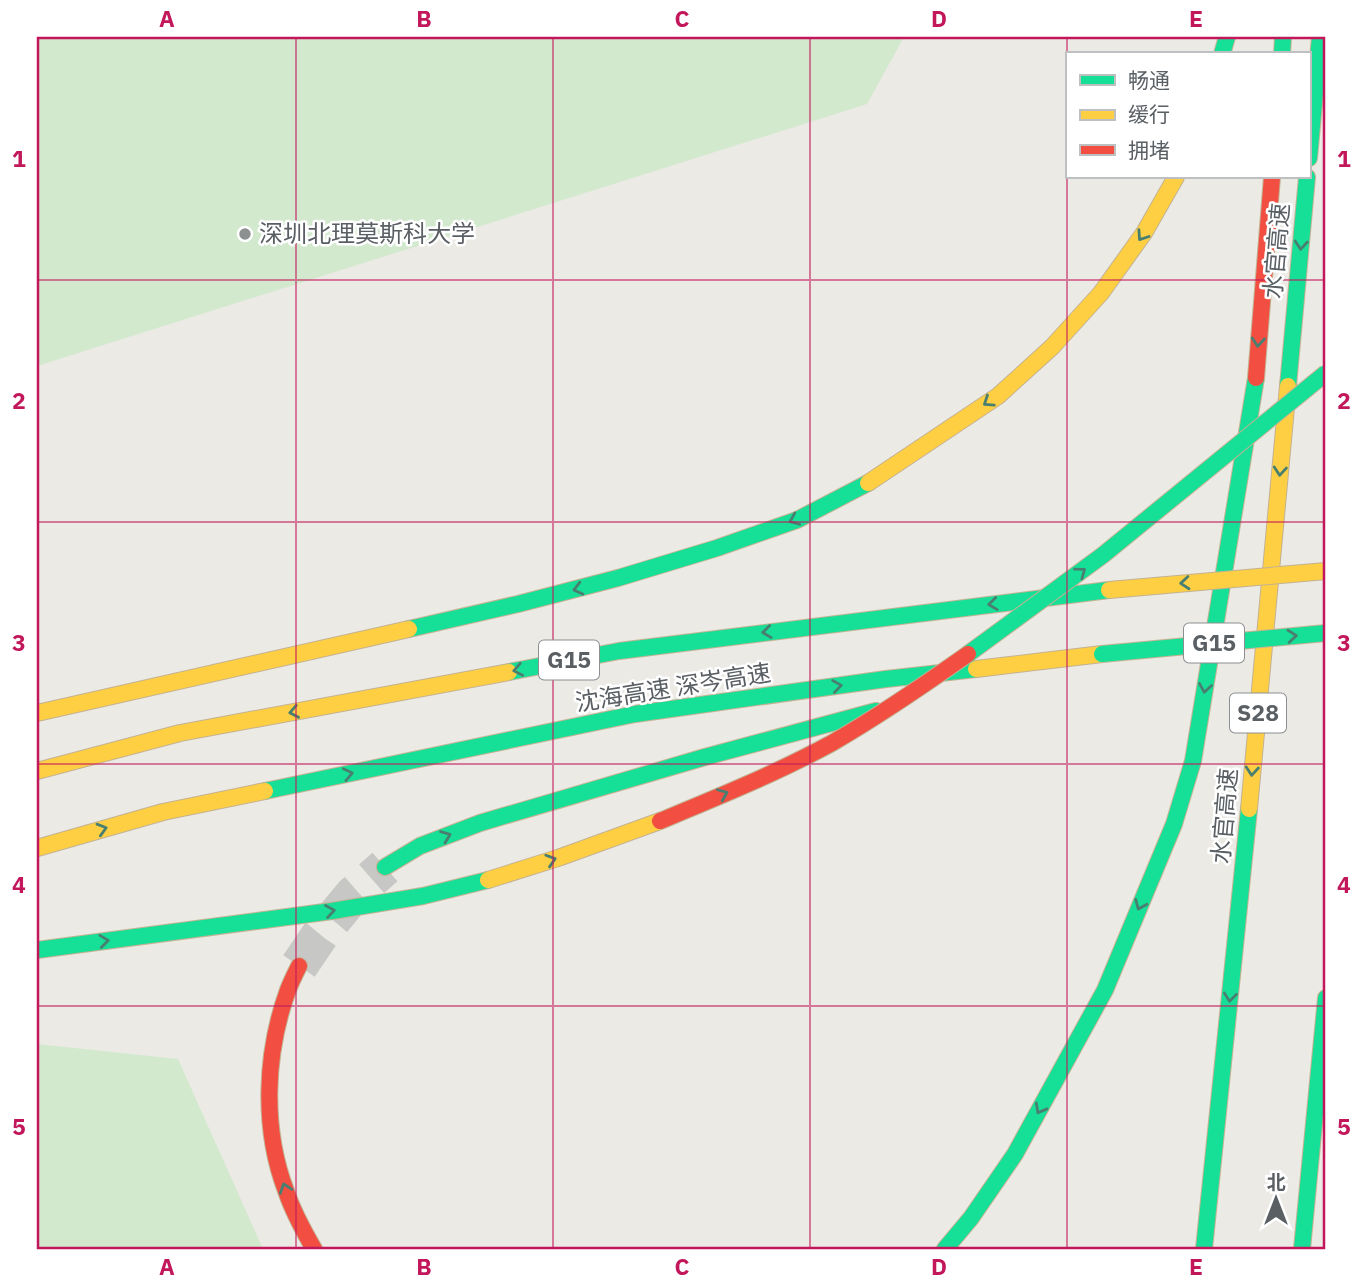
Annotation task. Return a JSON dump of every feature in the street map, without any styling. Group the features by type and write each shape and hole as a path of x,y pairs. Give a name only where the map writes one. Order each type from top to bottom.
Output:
{"highway":[{"path":"1310,147 1320,37"},
{"path":"37,713 531,601 717,548 797,520 873,480 998,396 1052,347 1101,293 1144,233 1175,178"},
{"path":"945,1249 971,1218 1015,1154 1105,990 1174,824 1193,761 1256,376 1272,178"},
{"name":"水官高速","path":"1203,1249 1240,906 1307,178"},
{"path":"37,950 259,922 453,889 598,845 739,788 856,729 1010,626 1150,519 1326,373"},
{"name":"沈海高速 深岑高速","path":"37,771 180,733 619,651 1109,590 1326,571"},
{"name":"沈海高速 深岑高速","path":"37,848 163,812 635,714 886,679 1073,657 1326,633"},
{"path":"968,686 1073,657"},
{"path":"385,867 420,846 480,823 705,757 942,693"},
{"path":"299,966 286,994 275,1034 269,1080 269,1118 275,1160 290,1201 314,1249"},
{"path":"1301,1249 1326,998"}],"green space":[{"name":"深圳北理莫斯科大学","path":"37,37 904,37 867,104 37,366"},
{"path":"37,1044 178,1059 263,1249 37,1249"}],"tunnel":[{"path":"299,966 353,895 385,867"}],"traffic: fast":[{"path":"1223,52 1227,37"},
{"path":"1282,52 1283,37"},
{"path":"1310,147 1320,37"},
{"path":"1288,386 1307,178"},
{"path":"968,654 1103,555 1326,373"},
{"path":"945,1249 971,1218 1015,1154 1105,990 1174,824 1193,761 1256,378"},
{"path":"409,629 618,578 717,548 797,520 868,483"},
{"path":"509,672 619,651 1109,590"},
{"path":"1102,654 1326,633"},
{"path":"265,791 635,714 976,669"},
{"path":"385,867 420,846 480,823 705,757 876,711"},
{"path":"1204,1249 1249,809"},
{"path":"37,950 332,911 423,896 488,880"},
{"path":"1302,1249 1326,998"}],"traffic: slow":[{"path":"868,483 998,396 1052,347 1101,293 1144,233 1175,178"},
{"path":"1249,809 1288,386"},
{"path":"1109,590 1326,571"},
{"path":"37,713 409,629"},
{"path":"976,669 1102,654"},
{"path":"37,771 180,733 509,672"},
{"path":"37,848 163,812 265,791"},
{"path":"488,880 660,821"}],"traffic: jam":[{"path":"1256,378 1272,178"},
{"path":"660,821 769,775 832,743 968,654"},
{"path":"299,966 280,1014 275,1039 269,1090 270,1116 278,1167 298,1221 314,1249"}],"place":[{"name":"深圳北理莫斯科大学","path":"245,234"}]}
